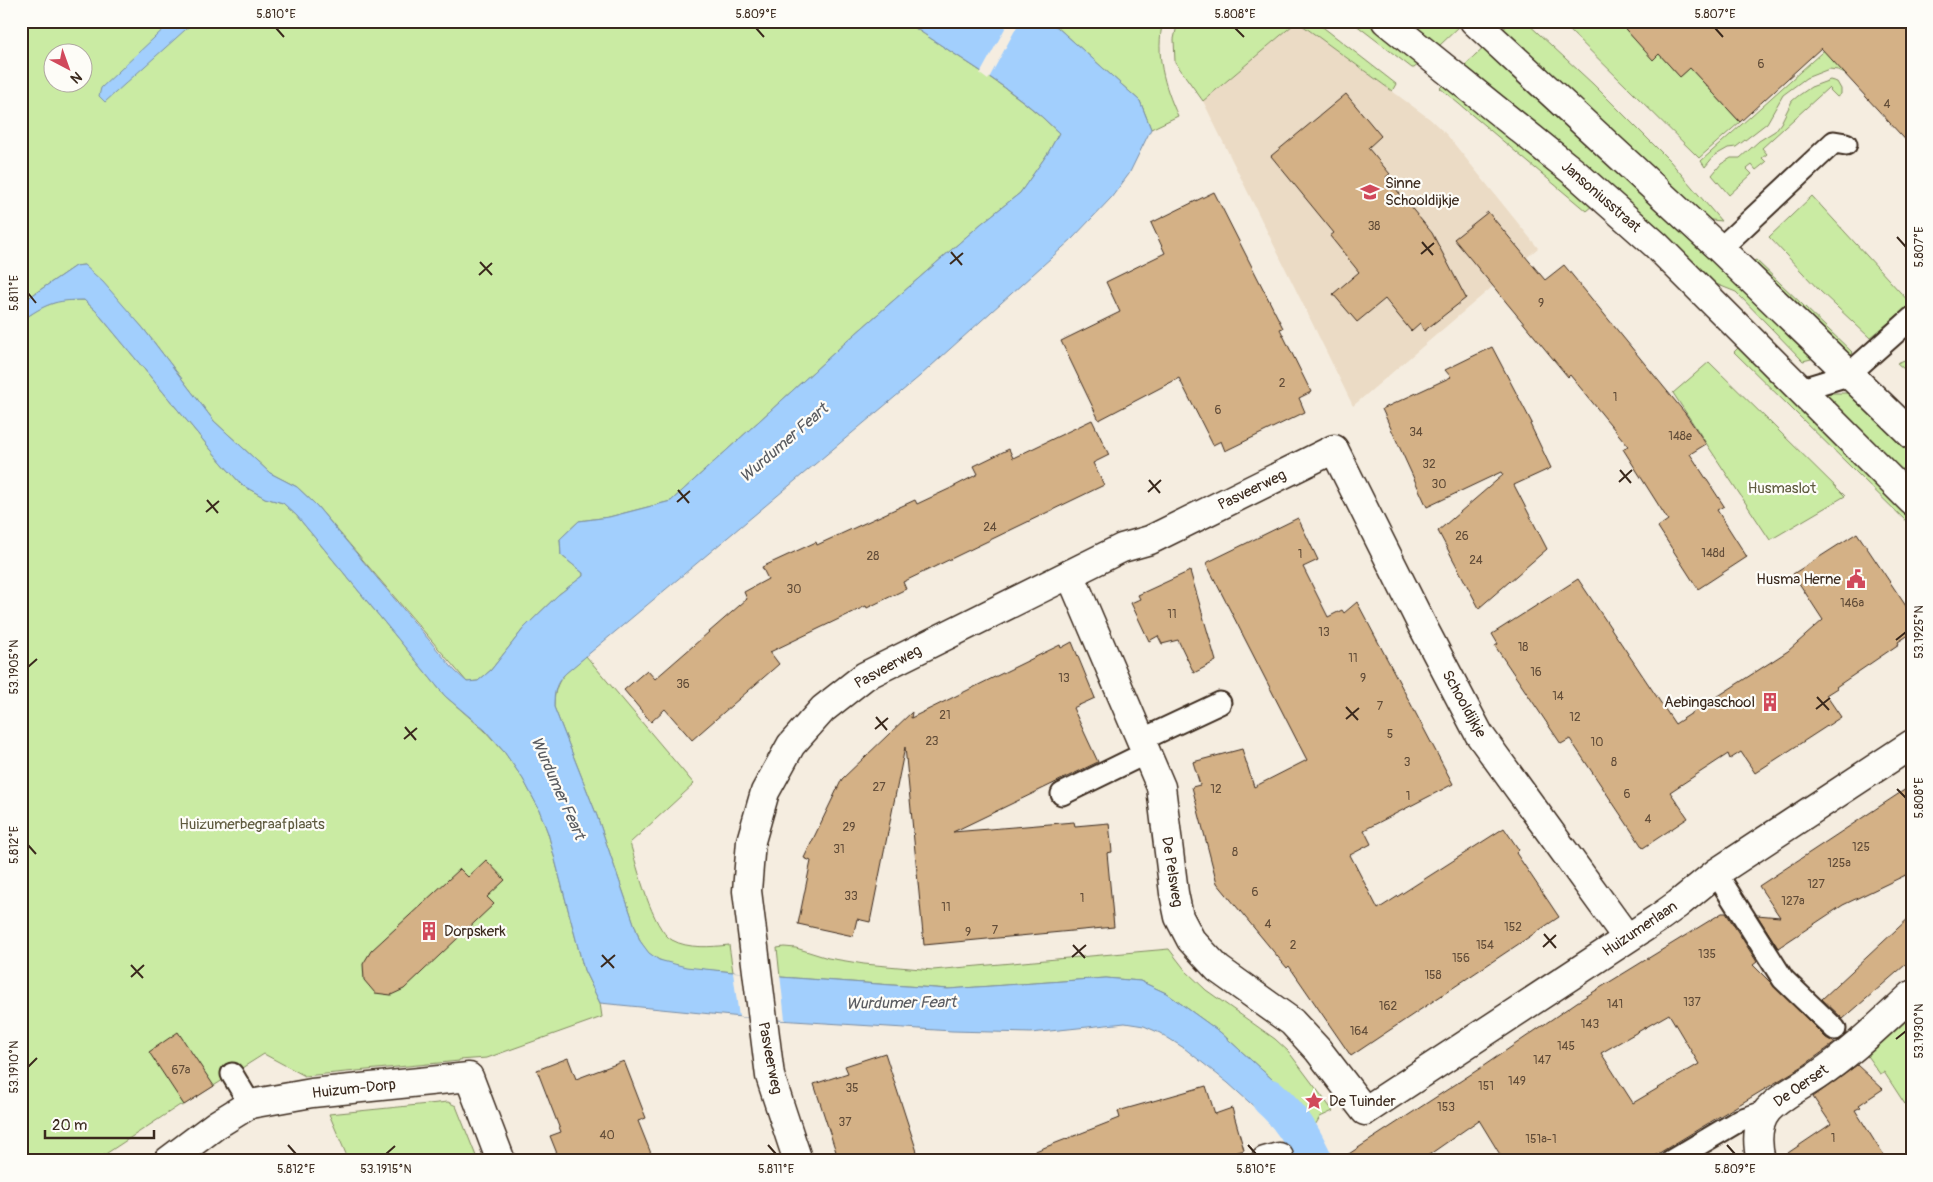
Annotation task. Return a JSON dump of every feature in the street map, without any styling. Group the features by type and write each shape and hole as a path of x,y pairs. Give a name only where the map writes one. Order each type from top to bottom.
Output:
{"street":[{"name":"Jansoniusstraat","path":"1386,21 1567,167 1656,245 1912,501"},
{"path":"1474,21 1720,249 1912,435"},
{"name":"Pasveerweg","path":"798,1161 770,1076 747,891 751,841 765,792 790,745 823,709 865,676 1122,548 1150,540 1334,450"},
{"name":"Schooldijkje","path":"1334,450 1479,734 1627,938"},
{"name":"De Pelsweg","path":"1070,574 1161,788 1174,894 1179,916 1191,940 1218,969 1292,1022 1318,1050 1365,1111"},
{"name":"Huizumerlaan","path":"1365,1111 1678,904 1716,873 1912,744"},
{"name":"De Oerset","path":"1760,1161 1757,1146 1760,1126 1767,1111 1782,1098 1819,1074 1844,1039 1912,995"},
{"name":"Huizum-Dorp","path":"168,1161 216,1124 250,1104 312,1093 469,1077 501,1161"}],"lane":[{"path":"1720,249 1834,142 1846,144"},
{"path":"1802,389 1848,375 1912,318"},
{"path":"1062,794 1220,702"},
{"path":"1716,873 1782,979 1844,1039"},
{"path":"232,1074 250,1104"},
{"path":"1671,1161 1740,1120 1767,1111"}],"shaded area":[{"name":"Sinne Schooldijkje","path":"1293,25 1302,25 1430,119 1447,135 1538,248 1353,406 1203,101"}],"green space":[{"path":"21,21 905,21 1004,87 1059,133 1048,153 1020,193 982,223 846,342 671,501 609,517 579,521 560,539 561,555 583,573 583,576 558,595 524,628 491,670 478,681 467,682 316,505 297,487 270,473 214,421 143,328 84,265 75,266 21,303"},
{"path":"1045,21 1163,21 1160,46 1162,70 1178,116 1151,129 1140,101 1057,27"},
{"path":"1178,21 1315,21 1396,84 1392,91 1302,25 1293,25 1203,101 1175,62 1174,39"},
{"path":"1351,21 1368,21 1419,61 1419,64 1412,68"},
{"path":"1402,21 1460,21 1462,24 1439,46"},
{"path":"1512,21 1525,21 1593,84 1670,161 1721,221 1702,219 1500,32"},
{"path":"1560,21 1618,21 1653,59 1659,54 1680,77 1690,68 1740,122 1699,158"},
{"path":"1831,44 1856,81 1838,70 1829,69 1806,78 1783,95 1767,123 1736,147 1728,148 1714,156 1705,167 1701,161"},
{"path":"1487,45 1814,357 1803,361 1736,292 1711,282 1463,67"},
{"path":"1830,80 1837,82 1841,89 1841,94 1837,97 1828,88 1762,148 1767,154 1762,158 1766,162 1756,170 1752,165 1747,169 1752,174 1729,195 1712,175 1721,164 1731,158 1740,158 1759,141 1775,131 1792,101 1798,96 1811,87"},
{"path":"1446,82 1501,126 1592,206 1586,211 1440,88"},
{"path":"1812,196 1911,304 1870,338 1820,291 1769,237"},
{"path":"1756,260 1853,353 1849,357 1752,262"},
{"name":"Huizumerbegraafplaats","path":"61,300 84,300 96,311 242,485 265,498 283,503 297,516 445,696 485,731 505,753 523,779 538,807 548,833 584,970 600,1003 602,1017 487,1058 305,1076 264,1054 182,1106 180,1105 95,1161 21,1161 21,321 40,308"},
{"path":"1740,346 1912,515 1912,527 1734,352"},
{"path":"1912,357 1912,376 1897,363"},
{"name":"Husmaslot","path":"1709,362 1845,496 1770,540 1673,393"},
{"path":"1851,393 1912,449 1912,487 1824,394"},
{"path":"586,656 694,784 630,843 652,911 665,934 678,943 700,947 729,945 733,972 689,968 667,963 650,954 640,941 597,816 554,707 556,689 562,677"},
{"path":"777,948 796,948 828,958 864,964 933,970 1169,949 1186,971 1206,990 1275,1039 1288,1051 1333,1111 1320,1117 1314,1127 1304,1108 1220,1032 1166,993 1140,981 1106,978 949,989 780,977"},
{"path":"1912,1012 1912,1115 1884,1072 1880,1074 1865,1053"},
{"path":"448,1102 456,1106 478,1161 349,1161 329,1114"}],"water":[{"path":"172,21 195,21 105,102 99,96 101,88"},
{"path":"905,21 1045,21 1057,27 1140,101 1151,129 1129,174 1111,198 1072,239 920,376 566,673 556,688 554,707 597,816 640,941 649,953 659,960 686,967 780,977 948,989 1106,978 1140,981 1166,993 1220,1032 1304,1108 1314,1127 1311,1131 1312,1134 1292,1143 1289,1143 1259,1111 1228,1083 1184,1048 1160,1033 1144,1026 1125,1023 1031,1033 952,1031 762,1019 600,1003 584,970 548,833 538,807 523,779 505,753 485,730 445,696 297,516 283,503 265,498 242,485 96,311 84,300 51,304 21,321 21,303 75,266 84,265 103,282 143,328 214,421 270,473 297,487 316,505 455,671 467,682 478,681 491,670 524,628 558,595 583,576 583,573 561,555 560,539 579,521 609,517 671,501 846,342 982,223 1020,193 1048,153 1059,133 1042,117 1004,87"},
{"path":"1317,1145 1320,1152 1326,1151 1331,1161 1297,1161 1300,1154"}],"pier":[{"path":"1009,21 1020,21 988,80 980,74"},
{"path":"733,972 780,974 785,1020 739,1017"}],"building":[{"path":"1618,21 1912,21 1912,147 1821,48 1740,122 1690,68 1680,77 1659,54 1653,60"},
{"path":"1346,94 1381,136 1368,148 1390,174 1386,177 1432,233 1466,298 1424,331 1420,323 1411,331 1385,299 1357,322 1333,294 1359,272 1330,236 1334,233 1271,156"},
{"path":"1214,192 1283,328 1280,329 1311,392 1299,398 1305,412 1225,451 1221,441 1213,445 1179,378 1099,420 1061,341 1120,312 1106,282 1165,253 1151,223"},
{"path":"1488,212 1545,280 1564,265 1685,413 1706,444 1690,454 1724,506 1717,510 1747,557 1698,589 1658,527 1668,520 1623,449 1628,446 1570,375 1568,377 1454,239"},
{"path":"1492,347 1532,423 1530,424 1551,468 1514,485 1547,549 1479,608 1438,531 1503,475 1501,472 1427,507 1382,409 1451,377 1445,370"},
{"path":"1092,420 1109,455 1093,463 1104,485 903,582 906,589 770,652 779,664 692,740 665,709 651,722 624,690 647,670 655,679 747,599 744,592 768,579 762,567 816,542 817,545 915,500 917,504 949,489 978,474 974,466 1009,449 1013,458"},
{"path":"1298,518 1318,560 1303,567 1328,617 1342,610 1344,613 1357,602 1453,784 1364,830 1371,844 1350,855 1378,909 1504,828 1519,850 1516,853 1559,917 1351,1056 1289,966 1287,968 1217,883 1192,787 1200,785 1193,762 1242,749 1254,787 1307,760 1206,563"},
{"path":"1857,533 1912,615 1912,633 1826,695 1841,717 1755,773 1741,752 1730,759 1728,754 1670,792 1688,818 1643,848 1570,739 1561,744 1495,646 1498,644 1492,634 1578,579 1675,724 1788,651 1823,620 1793,574"},
{"path":"1190,571 1216,661 1194,673 1178,640 1162,644 1158,636 1149,641 1131,603 1140,599 1138,595"},
{"path":"1072,642 1095,698 1073,708 1098,762 953,832 1074,822 1075,826 1109,823 1112,852 1107,853 1114,927 924,945 905,747 870,922 857,919 853,936 798,924 811,861 804,858 842,779 912,712 911,718 1060,645 1061,648"},
{"path":"1912,785 1912,872 1843,905 1778,948 1757,915 1780,917 1759,886"},
{"name":"Dorpskerk","path":"486,860 505,880 487,897 494,904 404,989 391,995 375,993 364,980 363,964 371,951 460,869 468,877"},
{"path":"1722,913 1726,913 1757,962 1753,965 1826,1038 1835,1043 1803,1066 1646,1161 1504,1161 1479,1120 1420,1161 1338,1161 1479,1069 1577,1002","holes":["1669,1014 1699,1064 1633,1103 1601,1053"]},
{"path":"1912,915 1912,959 1843,1019 1822,999"},
{"path":"178,1032 214,1086 184,1105 149,1052"},
{"path":"885,1053 920,1161 839,1161 814,1084 848,1073 845,1066"},
{"path":"568,1058 576,1079 624,1061 646,1118 638,1121 654,1161 560,1161 550,1136 561,1132 537,1070"},
{"path":"1857,1065 1883,1089 1859,1105 1861,1107 1855,1110 1887,1161 1776,1161 1831,1124 1813,1097"},
{"path":"1206,1086 1215,1114 1232,1108 1244,1150 1209,1161 1015,1161 1015,1159 1120,1118 1118,1111"}],"waterway":[{"name":"Wurdumer Feart","path":"1270,1098 1295,1127 1314,1161"}],"place":[{"name":"Sinne Schooldijkje","path":"1370,192"},
{"name":"Husma Herne","path":"1856,579"},
{"name":"Aebingaschool","path":"1770,702"},
{"name":"Dorpskerk","path":"429,931"},
{"name":"De Tuinder","path":"1314,1101"}]}
